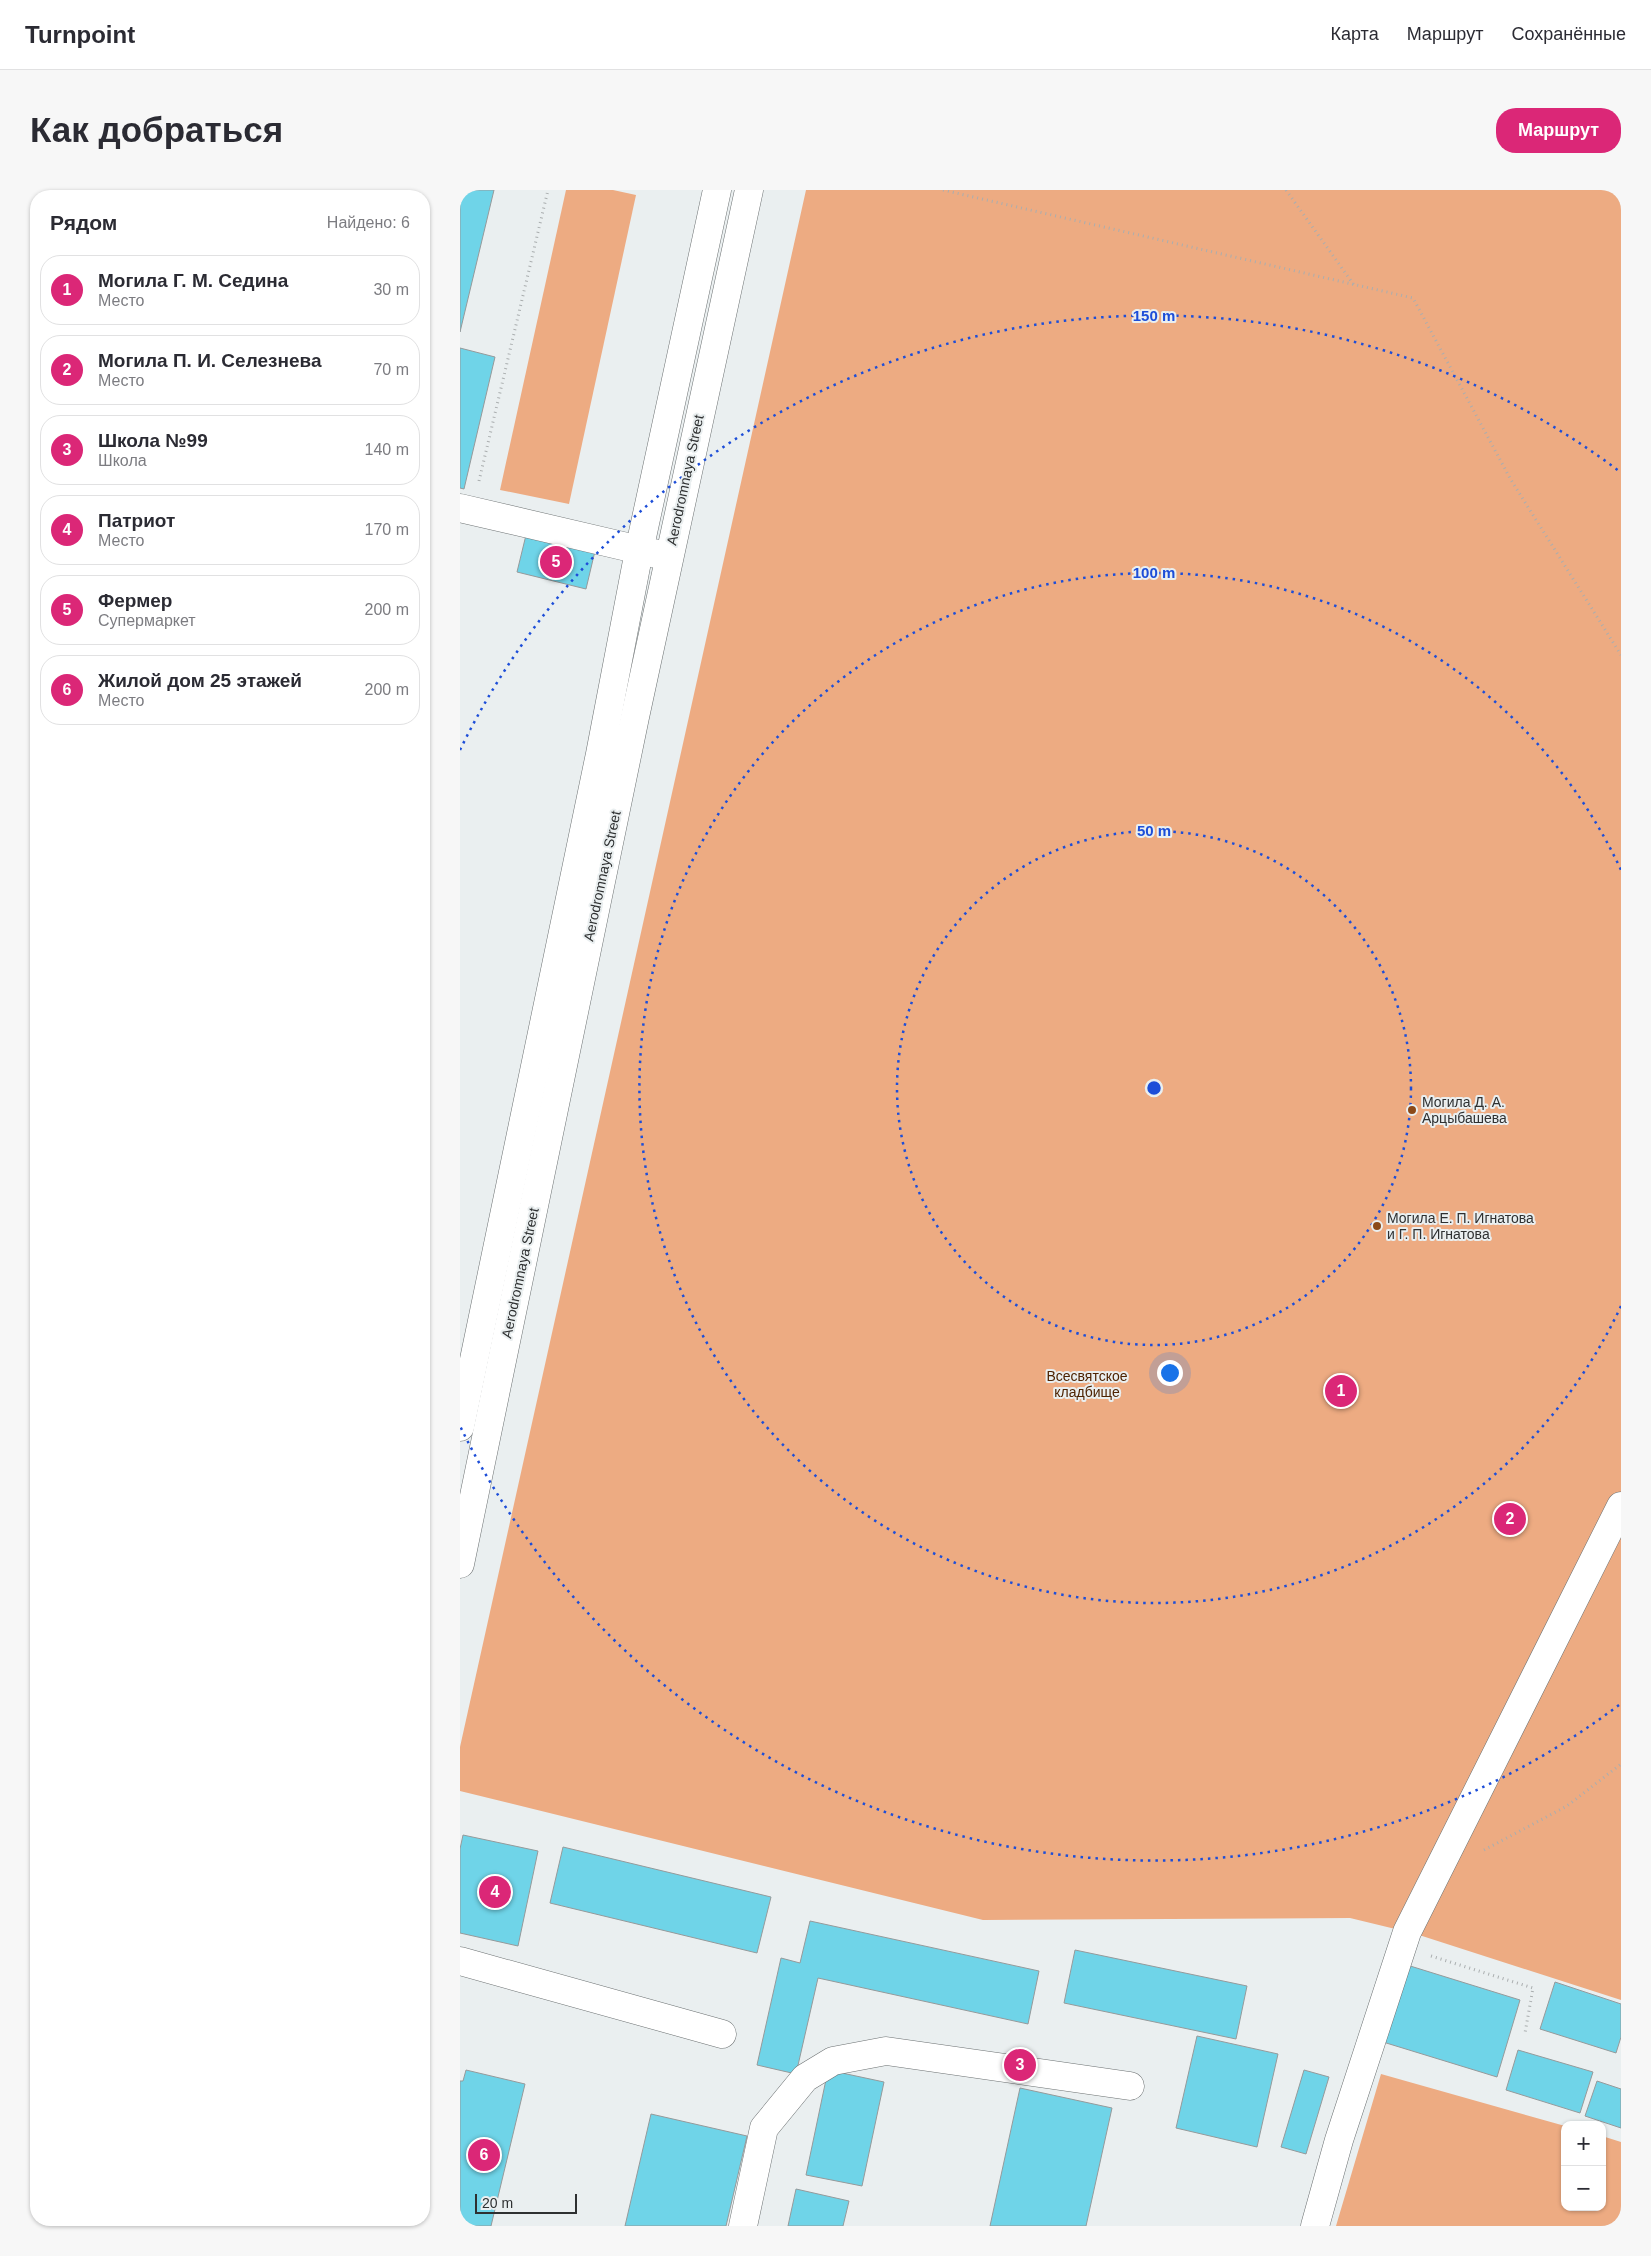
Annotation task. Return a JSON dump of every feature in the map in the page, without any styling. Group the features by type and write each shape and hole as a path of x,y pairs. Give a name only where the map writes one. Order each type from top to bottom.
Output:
{"street":[{"name":"Aerodromnaya Street","path":"460,1426 600,754 639,550 716,190"},
{"name":"Aerodromnaya Street","path":"460,1564 668,557 748,190"},
{"path":"466,509 668,557"},
{"path":"1315,2226 1339,2140 1407,1932 1621,1506"},
{"path":"460,1961 722,2034"},
{"path":"743,2226 764,2128 804,2078 832,2061 886,2051 1130,2086"}],"path":[{"path":"466,509 548,190"},
{"path":"942,190 1413,298 1511,480 1621,655"},
{"path":"1286,190 1354,285"},
{"path":"1483,1850 1567,1806 1621,1764"},
{"path":"1402,1946 1534,1988 1525,2033"}],"green space":[{"path":"566,190 613,190 636,195 569,504 500,490"},
{"name":"Всесвятское кладбище","path":"806,190 1621,190 1621,2000 1416,1934 1350,1918 983,1920 460,1791 460,1747"},
{"path":"1381,2074 1561,2125 1561,2211 1606,2211 1606,2137 1621,2142 1621,2226 1336,2226"}],"building":[{"path":"460,190 494,190 460,332"},
{"path":"460,348 495,357 464,489 460,488"},
{"path":"526,535 595,551 586,589 517,572"},
{"path":"463,1835 538,1851 518,1946 460,1933 460,1849"},
{"path":"563,1847 771,1897 757,1953 550,1903"},
{"path":"810,1921 1039,1971 1028,2024 818,1978 796,2074 757,2065 781,1958 800,1963"},
{"path":"1075,1950 1247,1986 1236,2039 1064,2003"},
{"path":"1407,1965 1520,2000 1497,2077 1383,2042"},
{"path":"1555,1982 1621,2004 1621,2037 1616,2053 1540,2029"},
{"path":"1197,2036 1278,2054 1257,2147 1176,2128"},
{"path":"1518,2050 1593,2072 1580,2113 1506,2090"},
{"path":"466,2070 525,2084 491,2226 460,2226 460,2081 463,2081"},
{"path":"828,2070 884,2082 862,2186 806,2175"},
{"path":"1304,2070 1329,2077 1306,2154 1281,2147"},
{"path":"1597,2081 1621,2089 1621,2128 1606,2123 1606,2121 1585,2116"},
{"path":"1020,2088 1112,2108 1086,2226 990,2226"},
{"path":"651,2114 747,2136 726,2226 625,2226"},
{"path":"796,2189 849,2201 843,2226 788,2226"}],"place":[{"name":"Фермер","path":"556,562"},
{"name":"Могила Д. А. Арцыбашева","path":"1412,1110"},
{"name":"Могила Е. П. Игнатова и Г. П. Игнатова","path":"1377,1226"},
{"name":"Могила Г. М. Седина","path":"1341,1391"},
{"name":"Могила П. И. Селезнева","path":"1510,1519"},
{"name":"Патриот","path":"495,1892"},
{"name":"Школа №99","path":"1020,2065"},
{"name":"Жилой дом 25 этажей","path":"484,2155"}]}
